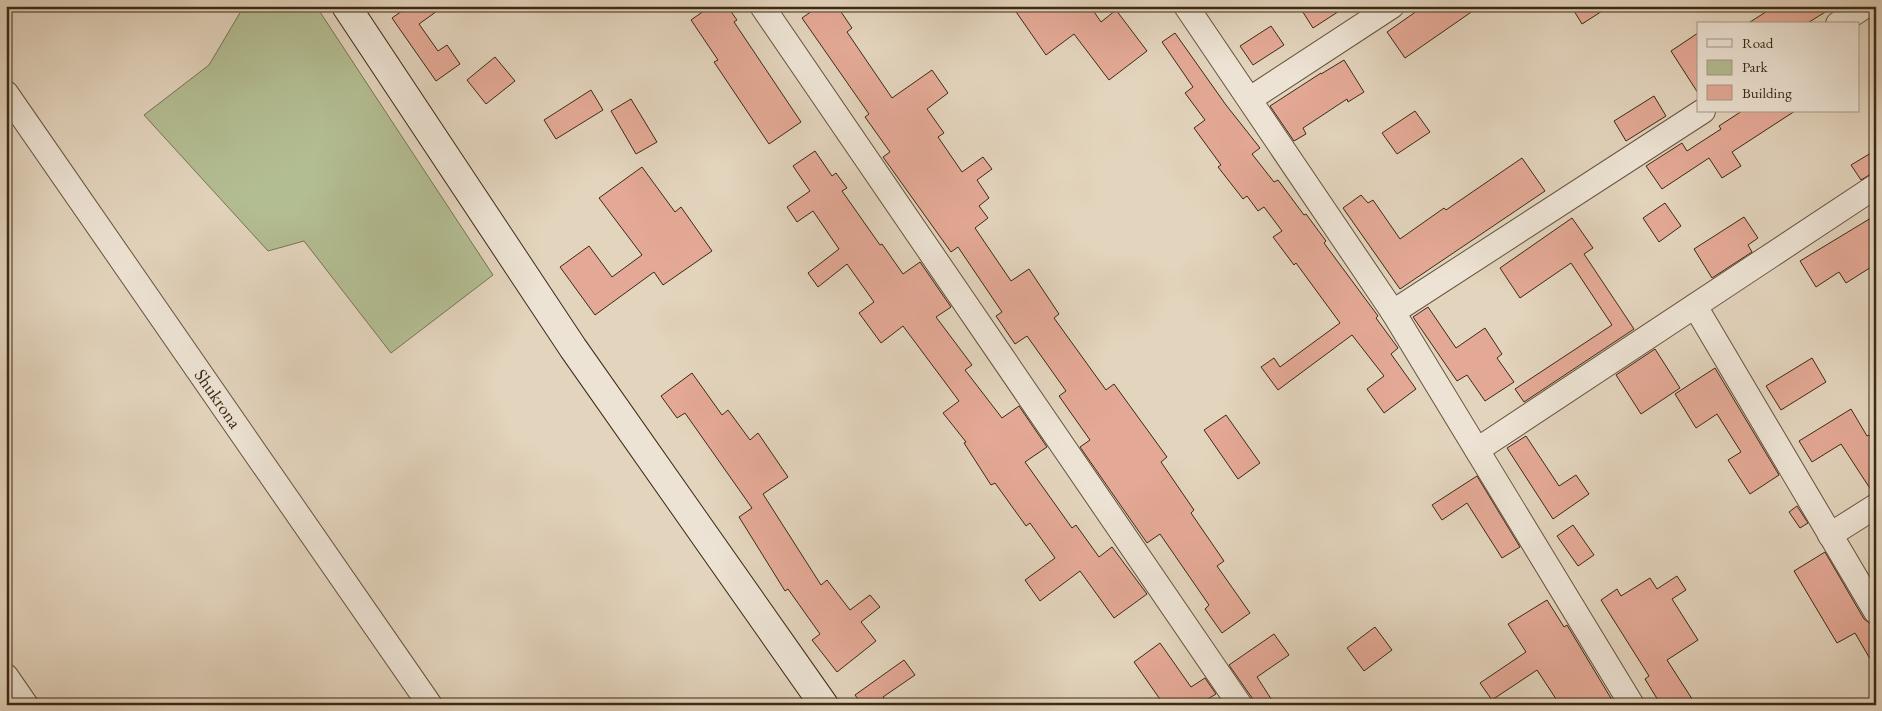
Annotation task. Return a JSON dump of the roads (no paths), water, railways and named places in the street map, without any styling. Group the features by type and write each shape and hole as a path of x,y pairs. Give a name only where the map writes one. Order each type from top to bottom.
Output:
{"main road":[{"path":"346,6 573,348 824,705"}],"street":[{"path":"762,6 1240,705"},
{"path":"1186,6 1393,312 1632,705"},
{"path":"1250,100 1392,6"},
{"path":"1841,22 1865,6"},
{"name":"Shukrona","path":"6,93 430,705"},
{"path":"1393,312 1701,112"},
{"path":"1477,450 1876,186"},
{"path":"1695,306 1876,612"},
{"path":"1830,534 1876,506"},
{"path":"6,676 26,705"}]}
